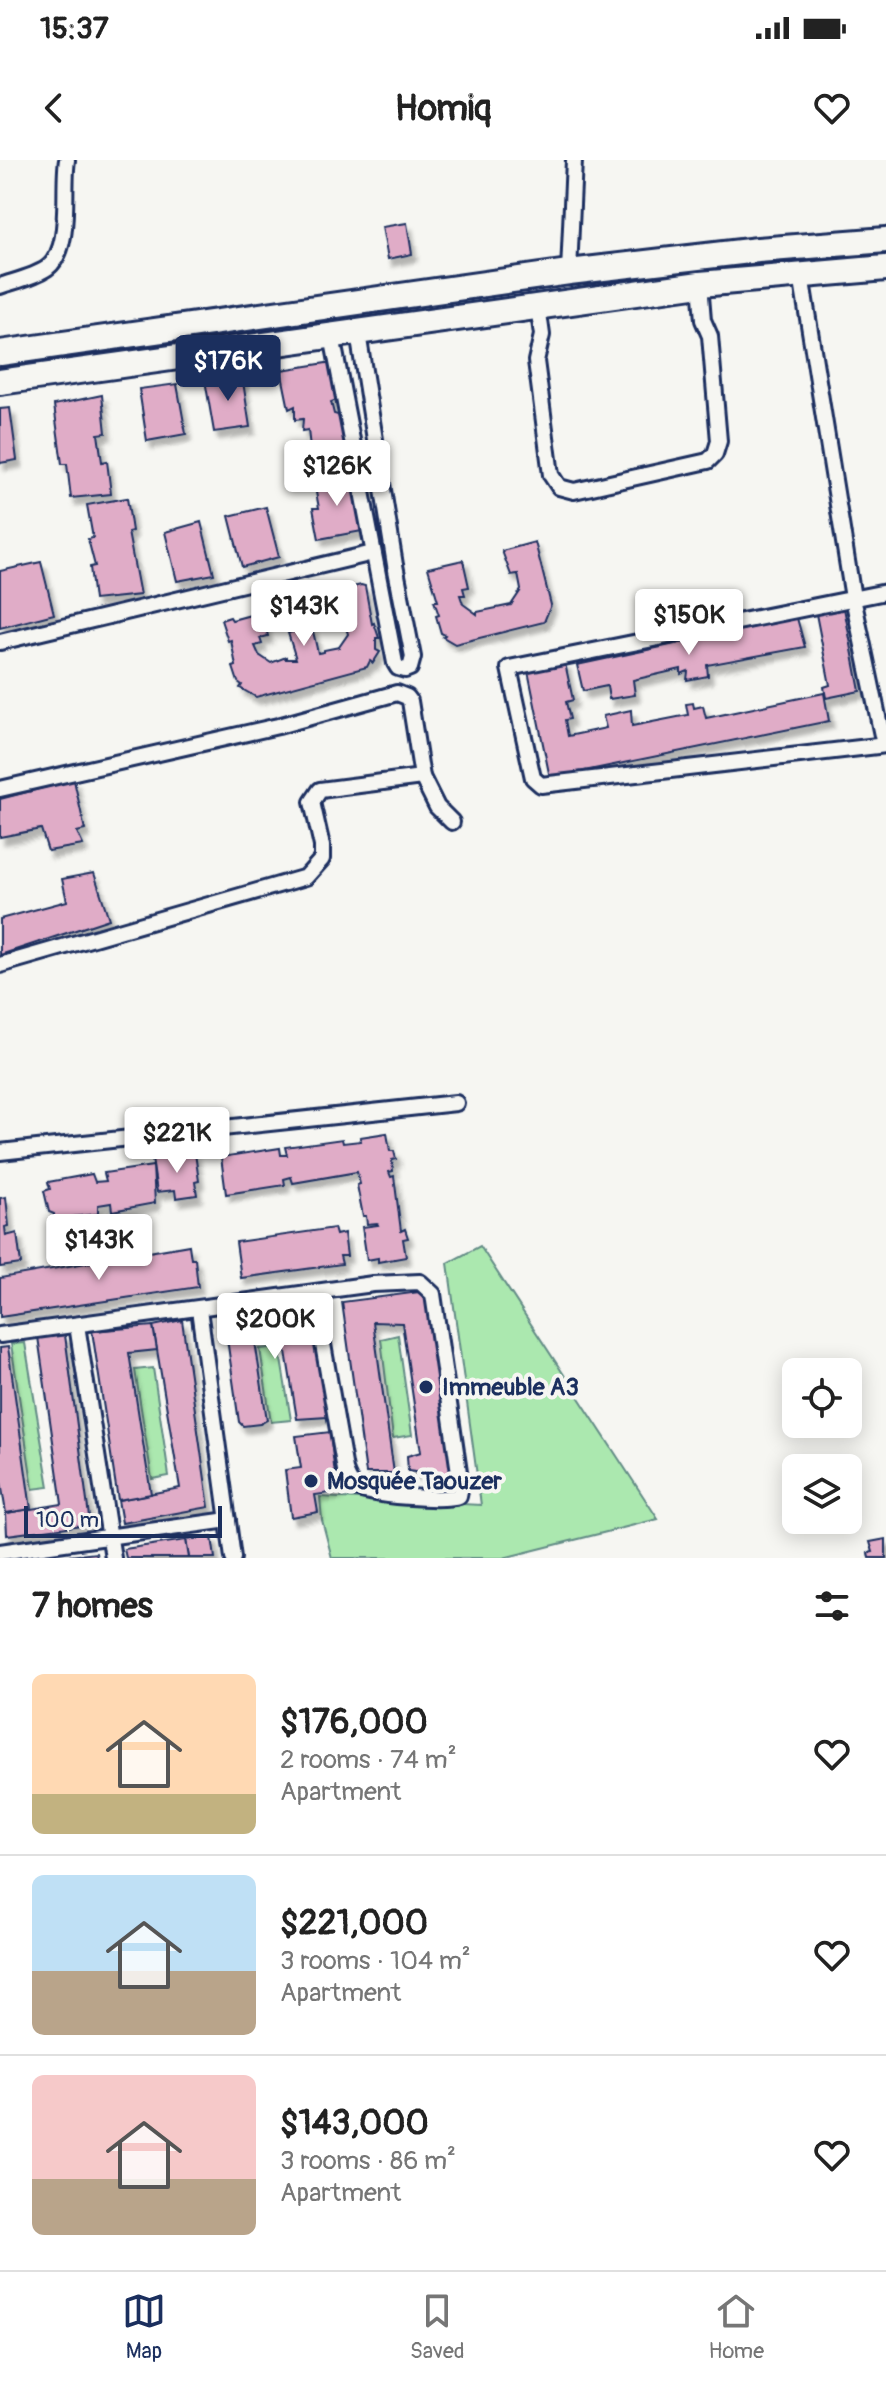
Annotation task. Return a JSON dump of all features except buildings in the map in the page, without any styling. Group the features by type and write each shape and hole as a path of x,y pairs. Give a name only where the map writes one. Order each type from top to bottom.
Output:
{"main road":[{"path":"0,353 569,272 758,250 886,240"},
{"path":"0,382 700,284 886,268"}],"street":[{"path":"0,286 47,268 56,257 63,236 67,160"},
{"path":"569,272 574,160"},
{"path":"801,275 853,598 885,745 541,785 533,778 509,668 853,598 886,592"},
{"path":"538,306 542,335 536,361 551,475 559,487 574,491 708,461 715,454 719,441 710,336 703,320 700,284"},
{"path":"332,336 395,663 405,670 410,668 413,657 370,419 358,333"},
{"path":"348,423 370,419"},
{"path":"0,642 373,553"},
{"path":"376,568 395,565"},
{"path":"0,789 278,726 397,693 410,701 422,777 437,807 452,822"},
{"path":"0,965 299,881 312,872 322,859 312,802 320,790 422,777"},
{"path":"0,1152 456,1103"},
{"path":"0,1335 314,1293 415,1281 433,1294 461,1486 459,1496 384,1495 364,1490 350,1481 345,1470 314,1293"},
{"path":"199,1309 233,1558"},
{"path":"77,1325 113,1558"},
{"path":"0,1552 228,1520"}],"green space":[{"path":"480,1246 658,1519 503,1558 332,1558 322,1520 320,1497 481,1505 448,1263"},
{"path":"398,1335 412,1435 393,1438 381,1339"},
{"path":"25,1343 49,1487 33,1489 11,1344"},
{"path":"279,1347 291,1420 271,1422 260,1349"},
{"path":"153,1368 169,1476 152,1479 135,1370"}],"place":[{"name":"Immeuble A3","path":"426,1387"},
{"name":"Mosquée Taouzer","path":"311,1481"}]}
